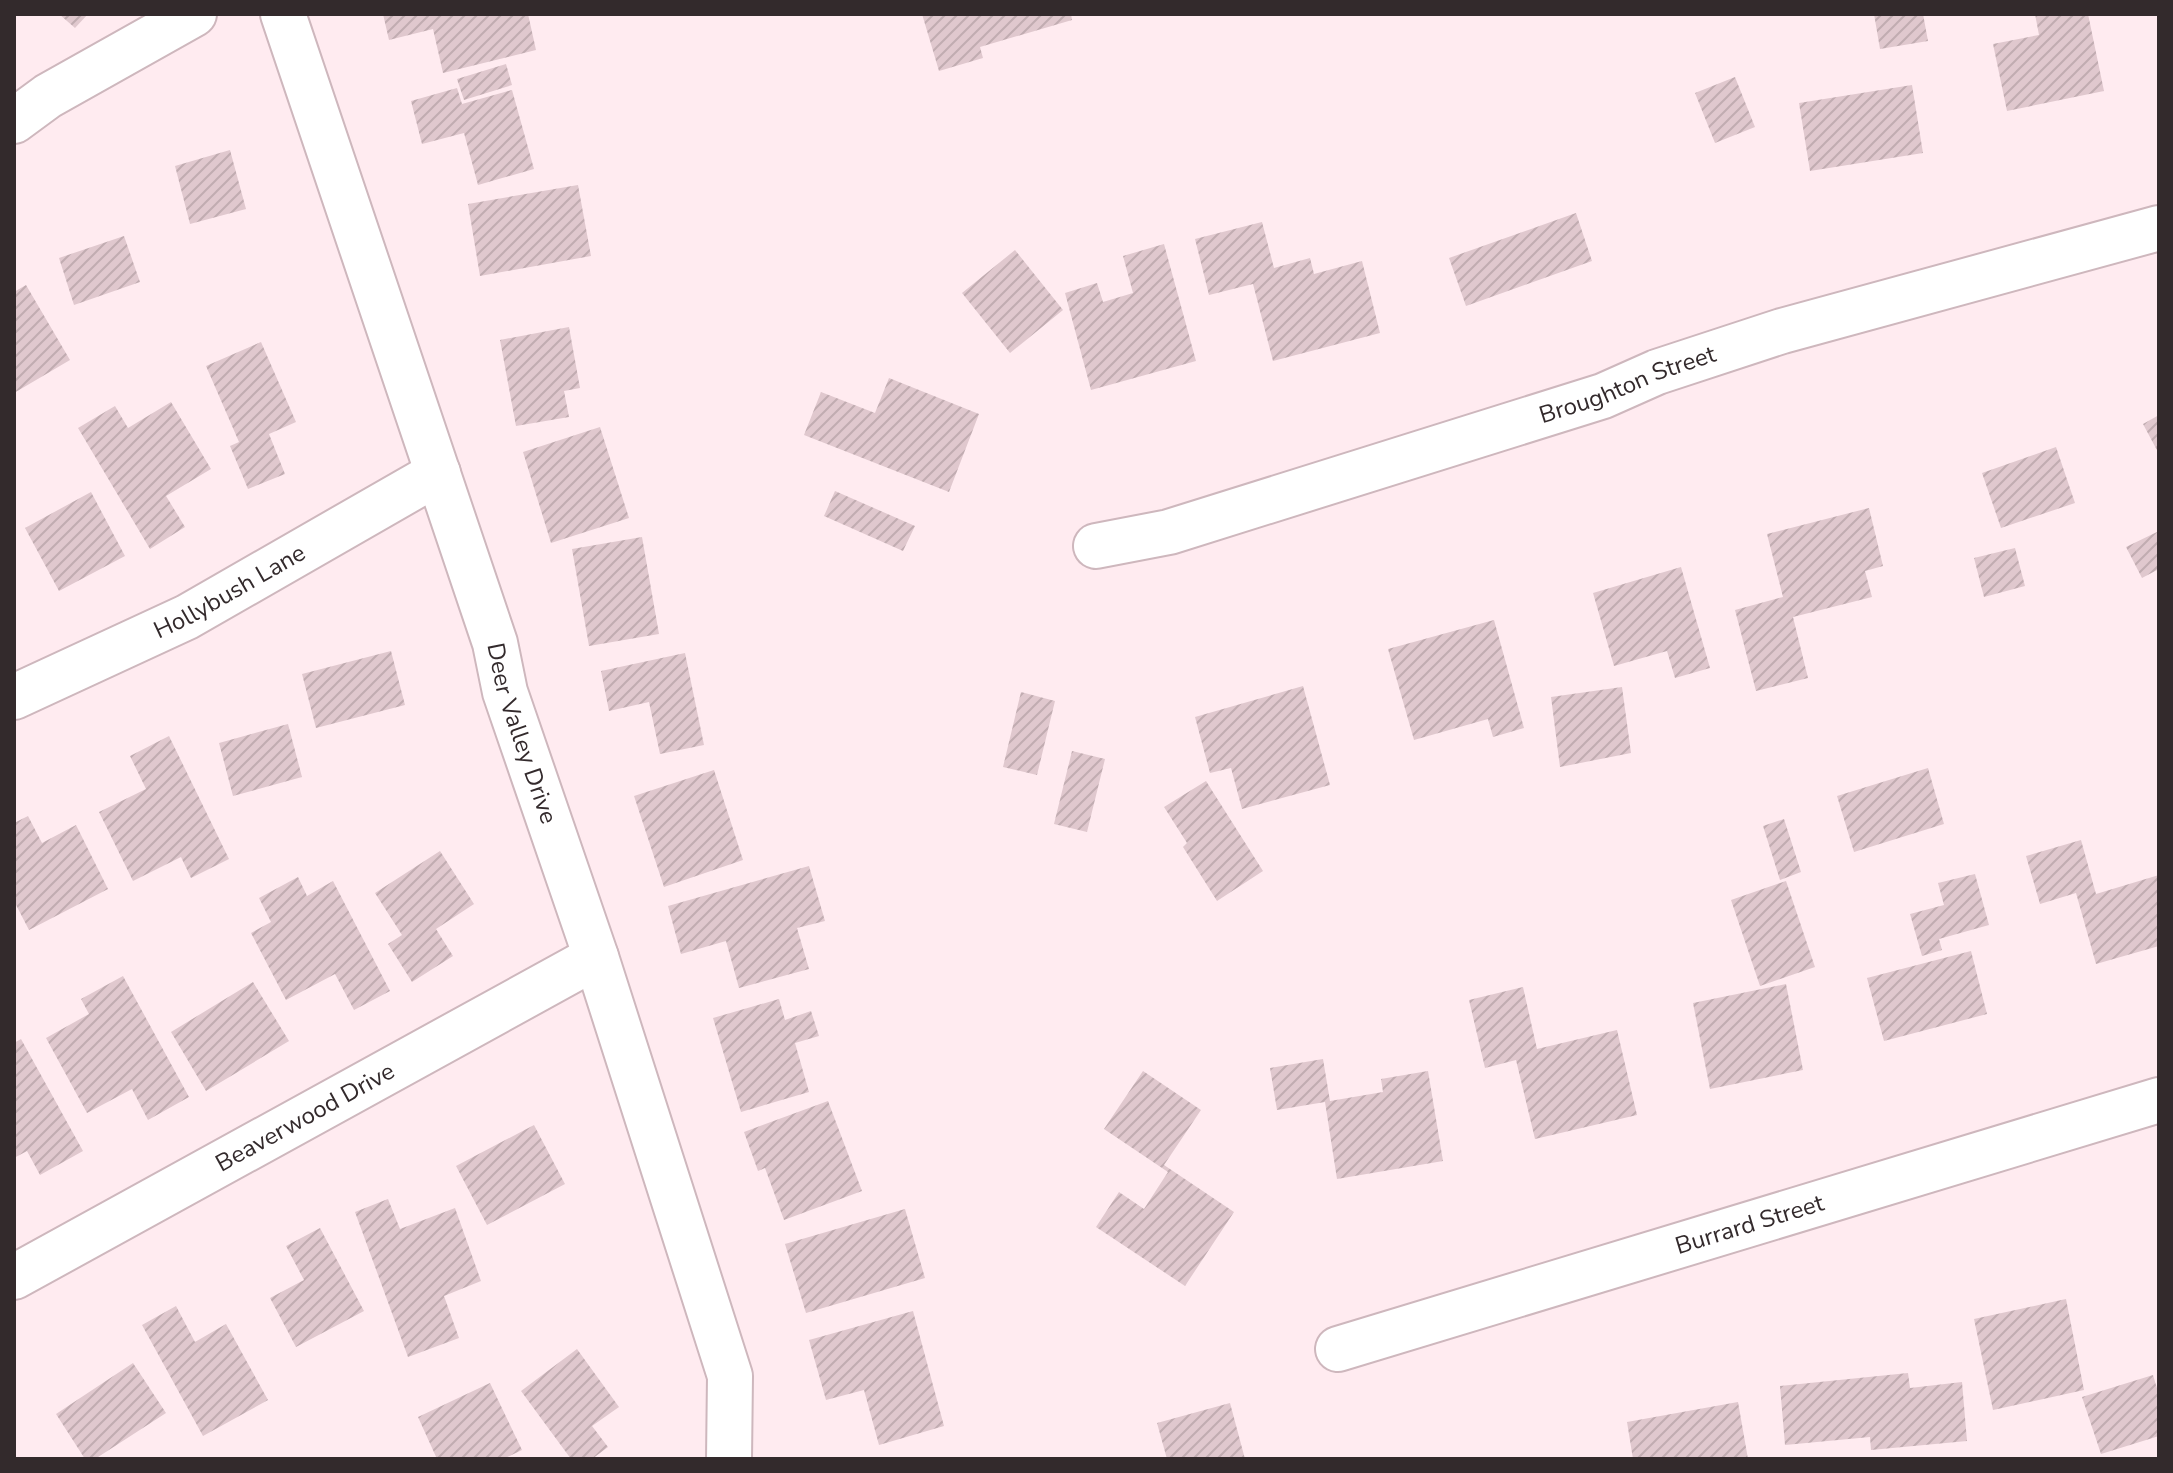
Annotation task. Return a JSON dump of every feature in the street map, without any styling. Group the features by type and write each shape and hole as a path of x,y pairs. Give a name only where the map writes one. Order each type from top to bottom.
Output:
{"street":[{"path":"14,121 48,96 194,14"},
{"name":"Deer Valley Drive","path":"283,14 495,643 505,692 596,957 730,1376 729,1459"},
{"name":"Broughton Street","path":"1096,546 1169,532 1573,406 1657,372 1782,331 2159,228"},
{"name":"Hollybush Lane","path":"14,697 187,617 438,473"},
{"name":"Beaverwood Drive","path":"14,1277 596,957"},
{"name":"Burrard Street","path":"1338,1349 2159,1100"}],"building":[{"path":"59,14 88,14 75,28"},
{"path":"383,14 528,14 536,50 443,73 433,29 389,40"},
{"path":"922,14 1071,14 1072,20 980,47 983,58 939,71"},
{"path":"1874,14 1923,14 1928,41 1880,49"},
{"path":"2035,14 2088,14 2104,91 2007,111 1993,44 2039,35"},
{"path":"506,64 512,85 464,100 457,79"},
{"path":"1735,77 1755,127 1715,143 1695,93"},
{"path":"1912,85 1923,153 1810,171 1799,103"},
{"path":"457,88 462,104 512,90 534,169 478,185 464,133 422,144 411,101"},
{"path":"230,150 246,209 190,224 175,166"},
{"path":"578,185 591,256 480,276 468,204"},
{"path":"1576,213 1592,261 1466,306 1449,258"},
{"path":"1262,222 1274,268 1310,258 1314,274 1362,261 1380,333 1273,361 1253,284 1209,295 1195,239"},
{"path":"124,236 140,282 74,305 59,258"},
{"path":"1164,244 1196,361 1091,390 1065,293 1097,283 1103,302 1133,293 1123,256"},
{"path":"1015,250 1063,310 1010,353 962,293"},
{"path":"26,285 70,360 14,393 14,292"},
{"path":"569,327 580,388 564,391 569,417 516,426 500,340"},
{"path":"261,342 296,422 269,434 285,474 248,489 230,446 239,442 206,366"},
{"path":"889,378 979,414 949,492 804,435 821,392 875,413"},
{"path":"171,402 211,469 166,496 185,527 150,549 78,428 115,406 128,428"},
{"path":"2159,415 2159,454 2143,424"},
{"path":"600,427 629,518 551,543 523,452"},
{"path":"2056,447 2075,503 2001,528 1982,473"},
{"path":"835,491 915,526 903,551 824,516"},
{"path":"91,492 125,556 59,591 25,528"},
{"path":"1869,508 1883,566 1865,571 1872,597 1793,617 1808,678 1756,691 1735,610 1783,597 1767,534"},
{"path":"2159,531 2159,569 2142,578 2126,547"},
{"path":"642,537 659,634 589,646 572,549"},
{"path":"2015,548 2025,586 1984,597 1974,558"},
{"path":"1681,567 1710,668 1675,678 1667,651 1614,666 1593,593"},
{"path":"1494,620 1524,728 1493,737 1488,719 1414,740 1388,649"},
{"path":"391,651 405,705 316,728 302,674"},
{"path":"685,653 704,745 660,754 649,702 609,711 601,671"},
{"path":"1303,686 1330,785 1242,809 1231,768 1210,773 1195,717"},
{"path":"1622,687 1631,753 1560,767 1551,697"},
{"path":"1021,692 1055,701 1037,775 1003,767"},
{"path":"288,724 302,777 233,796 219,743"},
{"path":"169,736 229,859 191,878 181,857 133,881 99,812 146,789 130,756"},
{"path":"1072,751 1105,759 1087,832 1054,824"},
{"path":"1928,768 1944,824 1854,852 1837,796"},
{"path":"714,770 743,860 664,887 634,796"},
{"path":"1206,781 1263,871 1217,901 1183,847 1187,843 1164,807"},
{"path":"28,816 42,843 76,825 108,889 29,930 14,901 14,823"},
{"path":"1784,819 1801,872 1780,880 1763,826"},
{"path":"2081,840 2096,894 2159,875 2159,946 2096,964 2076,893 2040,904 2026,856"},
{"path":"440,851 474,904 436,929 453,956 412,982 388,944 402,935 375,893"},
{"path":"809,866 825,921 797,928 809,969 739,988 726,941 681,954 668,906"},
{"path":"1975,874 1989,925 1939,939 1942,950 1922,956 1910,914 1944,905 1938,883"},
{"path":"298,877 307,896 333,881 390,991 354,1010 335,974 286,1000 251,933 271,922 259,898"},
{"path":"1786,881 1815,967 1760,986 1731,900"},
{"path":"1971,951 1987,1014 1884,1041 1867,978"},
{"path":"123,976 189,1097 148,1120 132,1089 87,1113 46,1038 89,1014 81,999"},
{"path":"253,982 289,1041 206,1091 171,1032"},
{"path":"1786,984 1803,1070 1710,1089 1693,1003"},
{"path":"1523,987 1537,1049 1617,1030 1637,1115 1535,1139 1516,1060 1485,1068 1469,1000"},
{"path":"779,999 785,1020 811,1011 819,1036 795,1043 809,1092 741,1112 713,1018"},
{"path":"21,1039 83,1151 40,1175 27,1151 14,1158 14,1043"},
{"path":"1323,1059 1330,1101 1383,1092 1381,1079 1428,1071 1443,1161 1337,1179 1325,1102 1277,1110 1270,1068"},
{"path":"1143,1071 1201,1110 1164,1165 1234,1212 1185,1286 1096,1227 1119,1192 1144,1209 1168,1172 1104,1129"},
{"path":"828,1101 862,1191 784,1220 765,1168 758,1171 744,1132"},
{"path":"534,1125 565,1184 487,1225 456,1166"},
{"path":"388,1199 400,1229 455,1208 481,1281 444,1296 459,1338 408,1357 355,1212"},
{"path":"905,1209 925,1278 806,1313 785,1244"},
{"path":"320,1228 364,1311 296,1347 270,1298 304,1280 286,1246"},
{"path":"2066,1299 2084,1390 1993,1410 1974,1319"},
{"path":"176,1306 195,1342 226,1324 268,1400 203,1436 142,1325"},
{"path":"913,1311 944,1426 879,1445 864,1390 826,1400 809,1340"},
{"path":"577,1349 619,1407 592,1426 608,1447 592,1459 571,1459 521,1391"},
{"path":"133,1363 166,1413 95,1459 85,1459 56,1414"},
{"path":"1908,1373 1910,1388 1962,1382 1967,1441 1871,1450 1870,1437 1785,1445 1780,1386"},
{"path":"2153,1375 2159,1395 2159,1436 2101,1454 2082,1397"},
{"path":"490,1383 522,1450 503,1459 437,1459 418,1417"},
{"path":"1738,1402 1748,1459 1633,1459 1627,1422"},
{"path":"1230,1403 1245,1459 1167,1459 1157,1423"}]}
